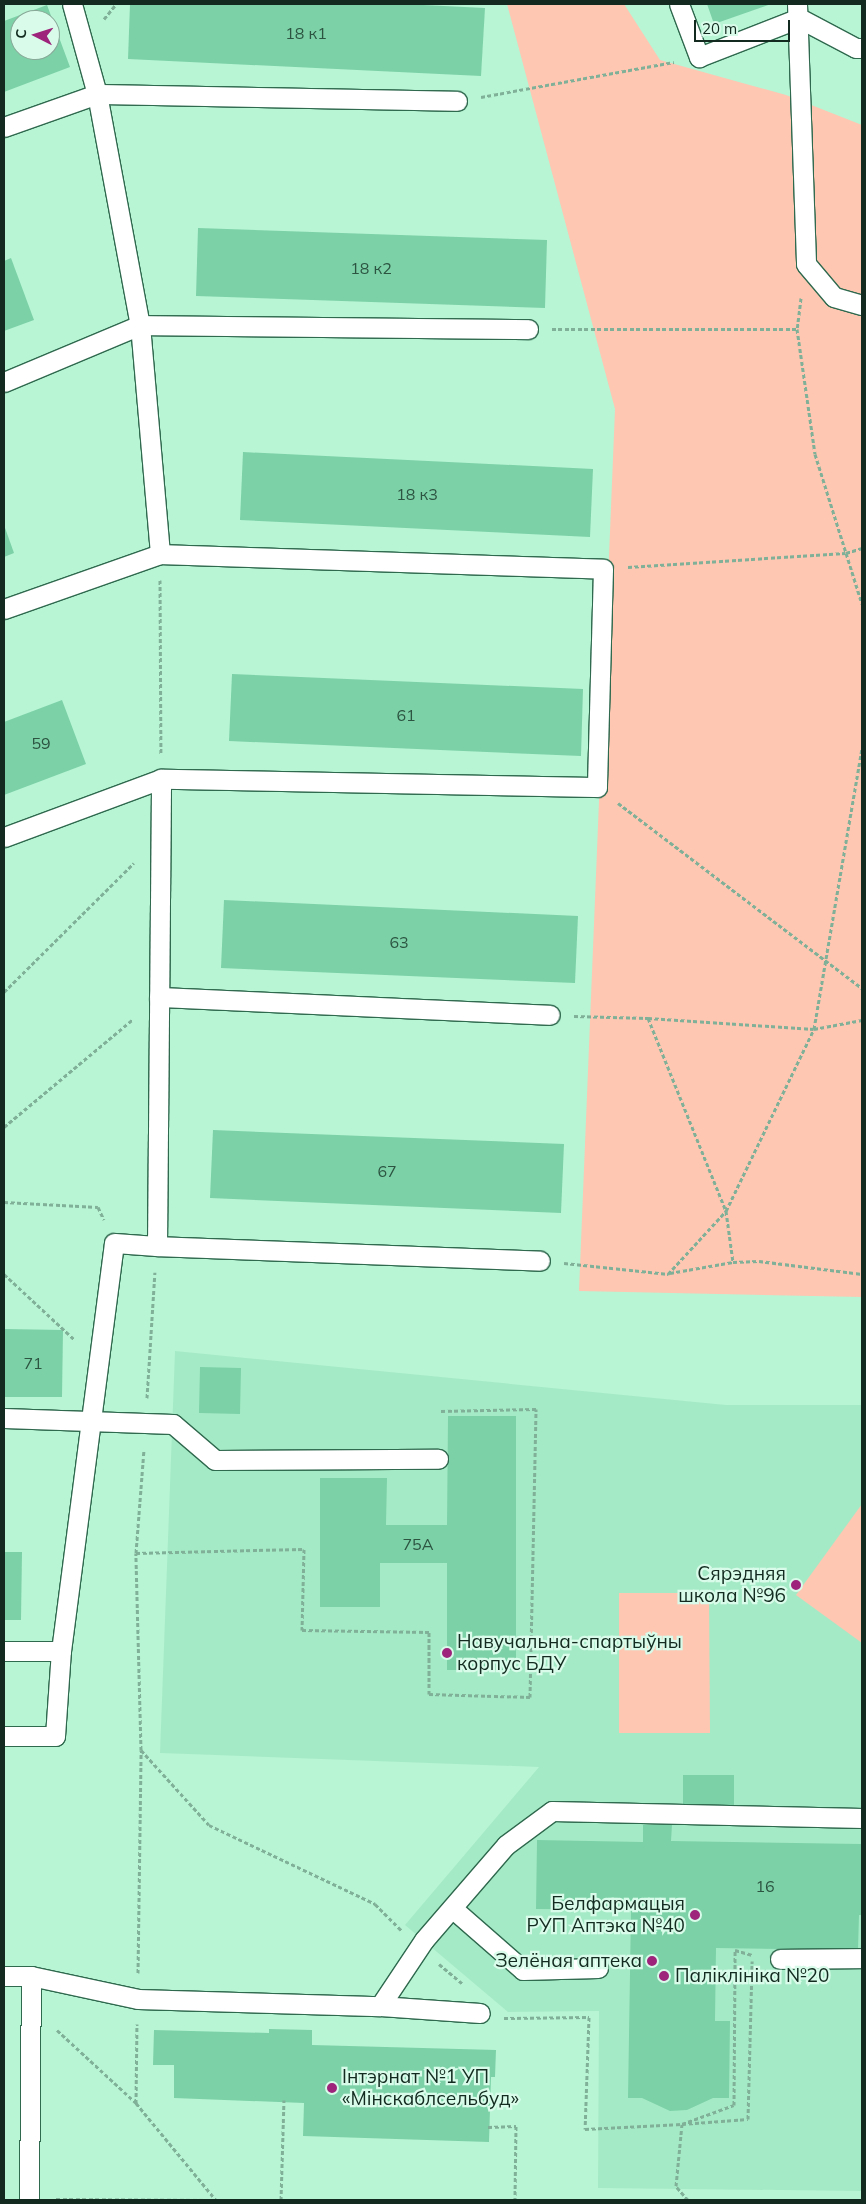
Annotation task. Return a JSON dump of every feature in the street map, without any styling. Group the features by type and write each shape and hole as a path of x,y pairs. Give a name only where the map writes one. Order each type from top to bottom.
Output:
{"lane":[{"path":"72,4 98,94 140,326 160,554"},
{"path":"679,4 700,57 798,11"},
{"path":"798,11 856,48 862,48"},
{"path":"798,11 806,264 834,297 862,305"},
{"path":"4,127 98,94 457,101"},
{"path":"4,382 140,326 528,329"},
{"path":"4,609 160,554 603,569 597,787 161,779 4,837"},
{"path":"156,1246 161,779"},
{"path":"159,997 550,1015"},
{"path":"4,1736 55,1736 61,1651 114,1243 540,1261"},
{"path":"4,1418 173,1424 215,1460 438,1459"},
{"path":"4,1650 61,1651"},
{"path":"380,2006 424,1940 506,1845 552,1811 862,1818"},
{"path":"452,1908 524,1970 598,1968"},
{"path":"780,1960 862,1958"},
{"path":"4,1976 31,1976 138,1999 380,2006 480,2013"},
{"path":"29,2199 31,1976"}],"path":[{"path":"457,101 700,57"},
{"path":"806,264 797,329 815,454 862,604"},
{"path":"528,329 797,329"},
{"path":"603,569 846,553 862,548"},
{"path":"160,608 161,779"},
{"path":"668,1274 726,1210 814,1029 862,748"},
{"path":"597,787 862,988"},
{"path":"4,992 160,836"},
{"path":"4,1127 159,997"},
{"path":"550,1015 648,1018 814,1029 862,1020"},
{"path":"648,1018 726,1210 733,1262"},
{"path":"4,1202 98,1207 114,1243"},
{"path":"136,2103 141,1750 136,1553 156,1246"},
{"path":"540,1261 668,1274 733,1262 759,1261 862,1274"},
{"path":"4,1274 98,1361"},
{"path":"136,1553 304,1549 302,1630 430,1632 429,1694 530,1696 536,1410 440,1411"},
{"path":"688,2200 676,2186 682,2124 748,2119 752,1953 735,1950"},
{"path":"31,2006 136,2103 216,2200"},
{"path":"281,2200 284,2100"},
{"path":"488,2127 516,2126 515,2200"},
{"path":"29,2199 210,2200"},
{"path":"855,2200 862,2200"}],"shaded area":[{"path":"507,4 624,4 660,60 786,95 862,125 862,1297 579,1291 615,409"},
{"path":"175,1351 726,1405 862,1405 862,2191 598,2188 599,2011 508,2012 405,1925 539,1767 160,1753"},
{"path":"862,1504 862,1643 796,1595"},
{"path":"619,1593 709,1593 710,1733 619,1733"}],"building":[{"path":"130,4 403,4 485,8 481,76 128,59"},
{"path":"707,4 771,4 714,24"},
{"path":"47,5 49,10 34,10"},
{"path":"10,19 10,60 60,60 60,40 70,67 4,92 4,21"},
{"path":"198,228 547,240 545,308 196,296"},
{"path":"11,258 34,320 4,331 4,261"},
{"path":"243,452 593,469 590,537 240,520"},
{"path":"4,525 14,553 4,557"},
{"path":"232,674 583,689 581,756 229,741"},
{"path":"62,700 86,764 4,795 4,722"},
{"path":"224,900 578,916 575,983 221,968"},
{"path":"213,1130 564,1144 561,1213 210,1198"},
{"path":"4,1329 63,1330 62,1397 4,1397"},
{"path":"200,1367 241,1368 240,1414 199,1413"},
{"name":"Навучальна-спартыўны корпус БДУ","path":"448,1416 516,1416 516,1670 447,1670 447,1563 380,1563 380,1607 320,1607 320,1478 387,1478 386,1525 447,1525"},
{"path":"4,1552 22,1552 21,1620 4,1620"},
{"path":"683,1775 734,1775 734,1806 683,1806"},
{"name":"Паліклініка №20","path":"643,1825 672,1825 671,1841 862,1844 862,1915 859,1915 858,1950 716,1948 715,2021 730,2021 729,2098 713,2098 687,2110 670,2111 642,2098 628,2098 631,1910 536,1909 537,1840 643,1842"},
{"name":"Інтэрнат №1 УП «Мінскаблсельбуд»","path":"269,2029 312,2030 312,2045 496,2050 495,2077 491,2077 489,2142 303,2136 304,2103 174,2098 174,2065 153,2065 154,2030 269,2033"}],"place":[{"name":"Сярэдняя школа №96","path":"796,1585"},
{"name":"Навучальна-спартыўны корпус БДУ","path":"447,1653"},
{"name":"Белфармацыя РУП Аптэка №40","path":"695,1915"},
{"name":"Зелёная аптека","path":"652,1961"},
{"name":"Паліклініка №20","path":"664,1976"},
{"name":"Інтэрнат №1 УП «Мінскаблсельбуд»","path":"332,2088"}]}
